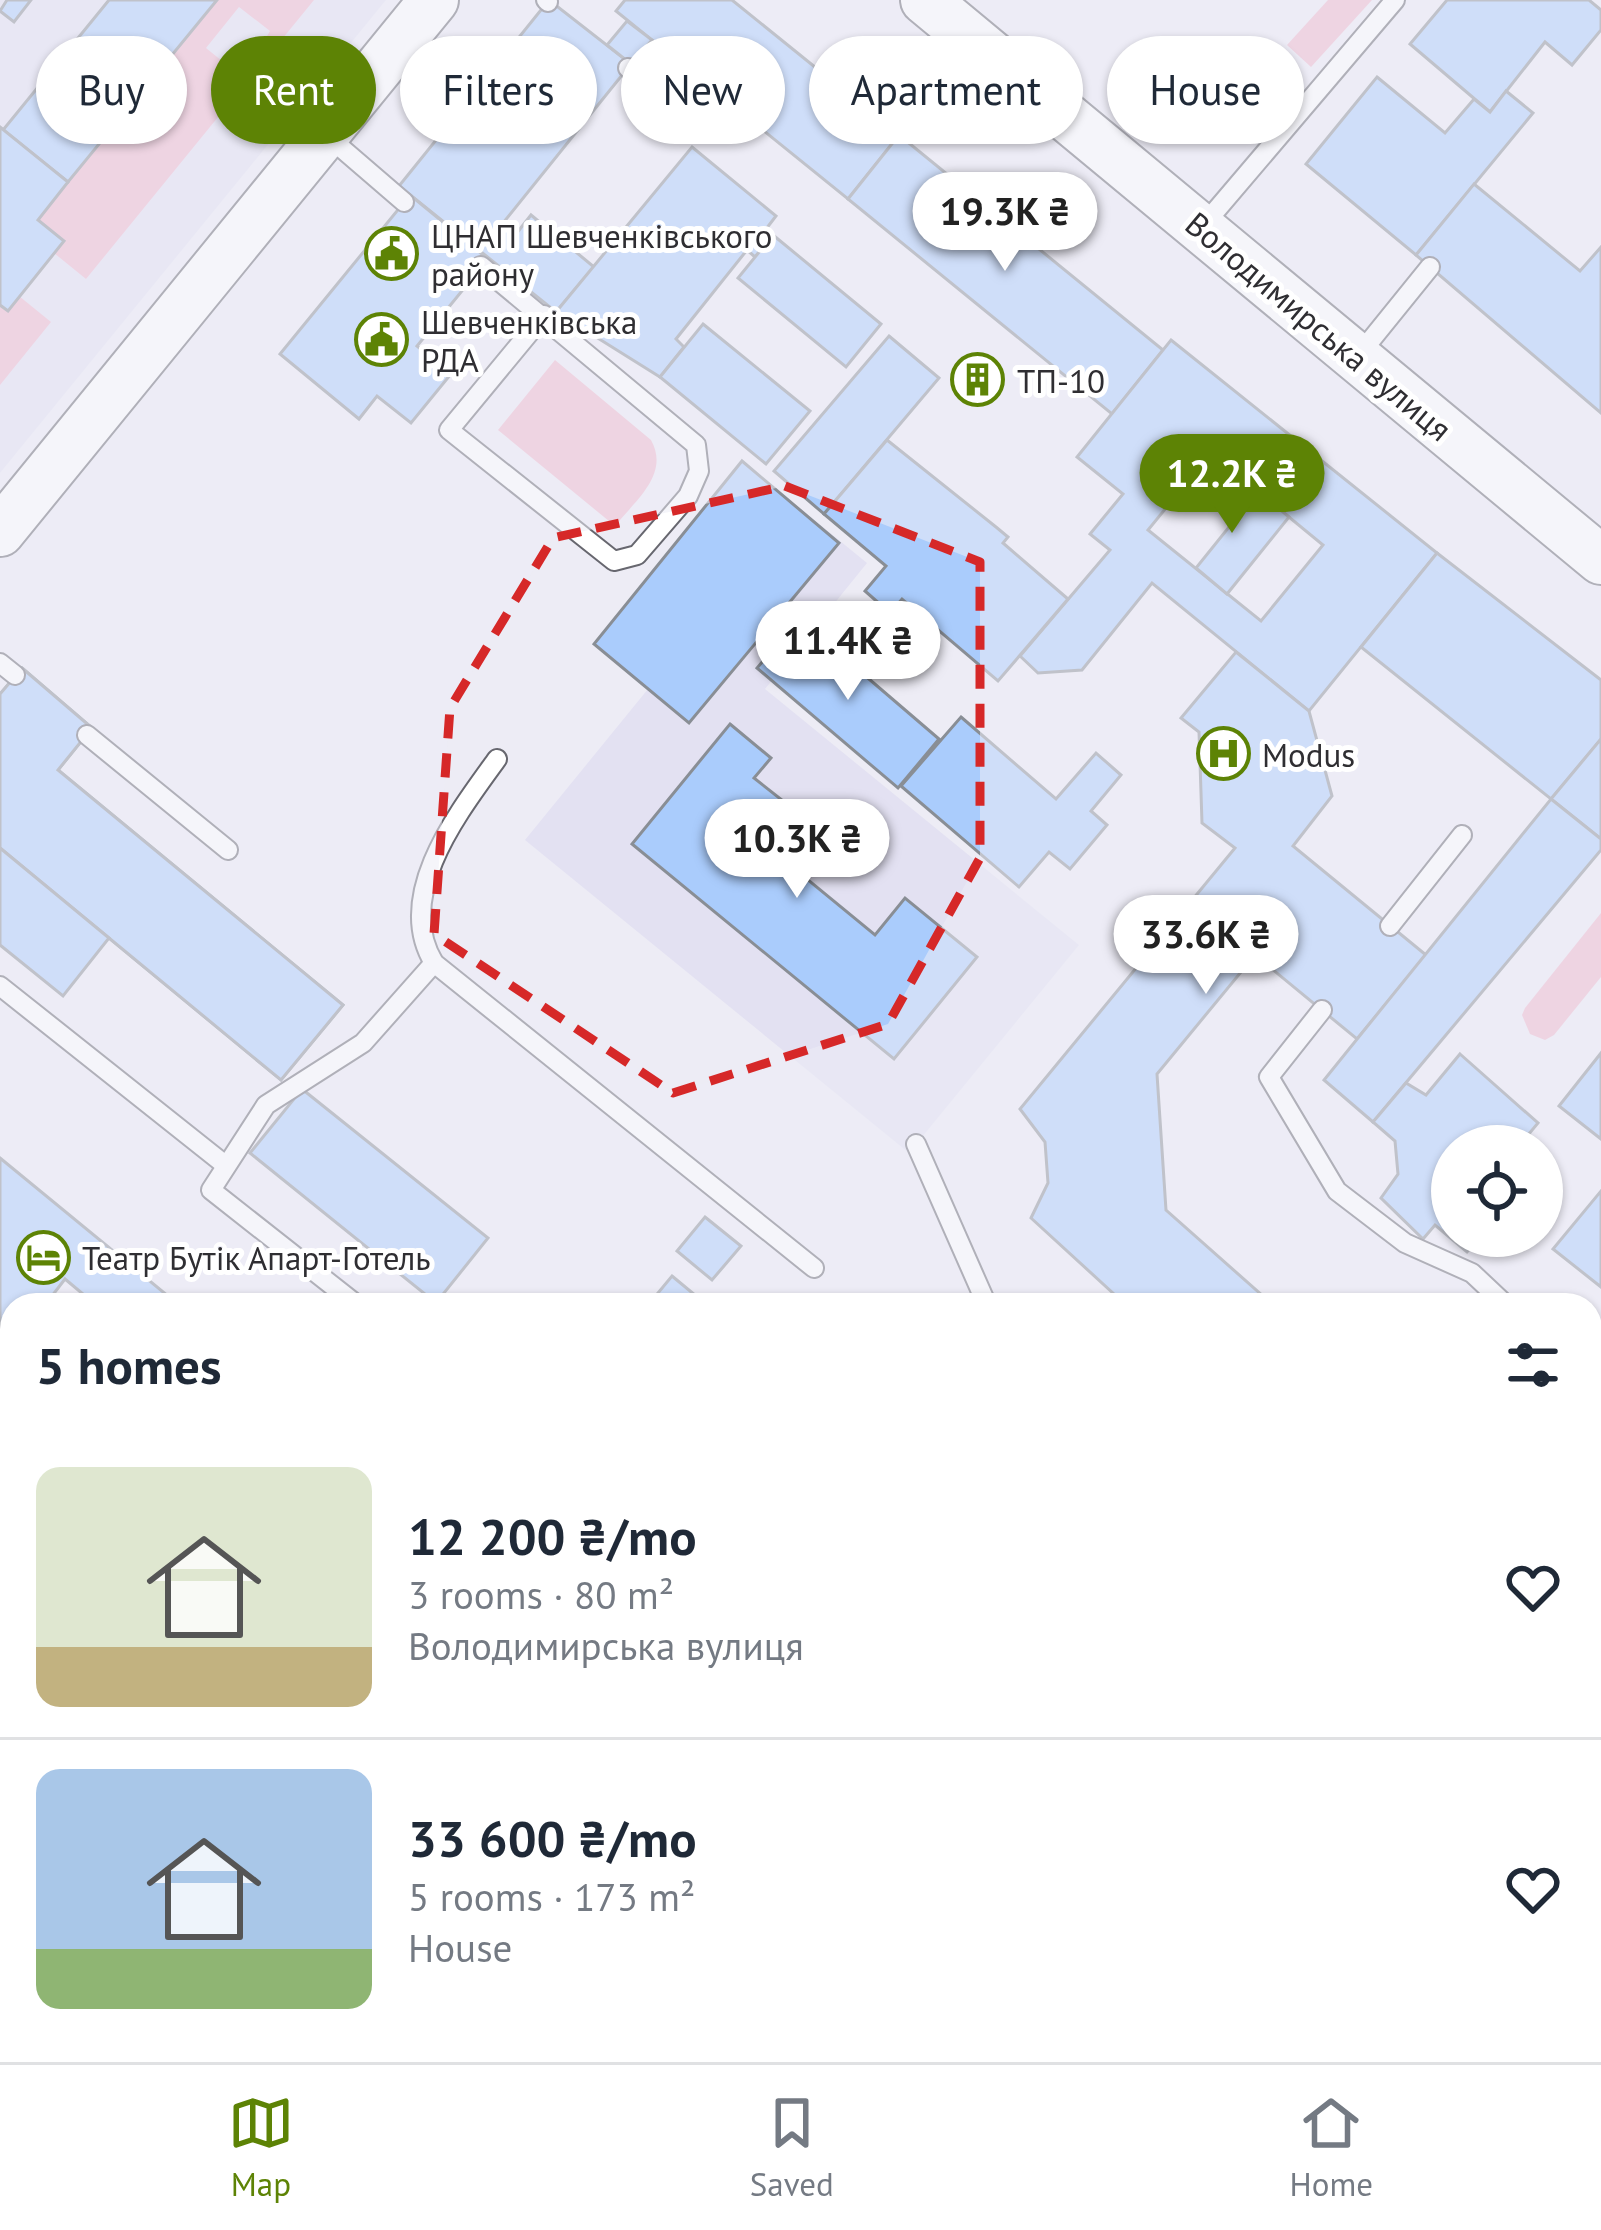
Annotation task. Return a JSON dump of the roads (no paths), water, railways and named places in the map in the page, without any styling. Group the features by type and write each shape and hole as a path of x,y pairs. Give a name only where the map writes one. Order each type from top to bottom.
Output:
{"main road":[{"path":"376,71 434,0"},
{"name":"Володимирська вулиця","path":"926,0 1601,560"},
{"path":"0,532 317,144"}],"lane":[{"path":"1201,228 1395,0"},
{"path":"337,144 404,202"},
{"path":"481,266 544,315 696,445 699,471 688,496 637,555 614,561 449,430 544,315"},
{"path":"1357,357 1430,267"},
{"path":"87,735 228,850"},
{"path":"497,759 445,837 427,882 419,926 434,963 814,1268"},
{"path":"1390,926 1462,835"},
{"path":"342,1293 211,1190 266,1105 363,1043 434,963"},
{"path":"0,986 224,1164"},
{"path":"1322,1010 1269,1077 1337,1191 1405,1243 1472,1273 1493,1293"},
{"path":"916,1144 981,1293"}],"place":[{"name":"ЦНАП Шевченківського району","path":"392,254"},
{"name":"Шевченківська РДА","path":"382,340"},
{"name":"ТП-10","path":"978,380"},
{"name":"Modus","path":"1223,754"},
{"name":"Театр Бутік Апарт-Готель","path":"43,1257"}]}
